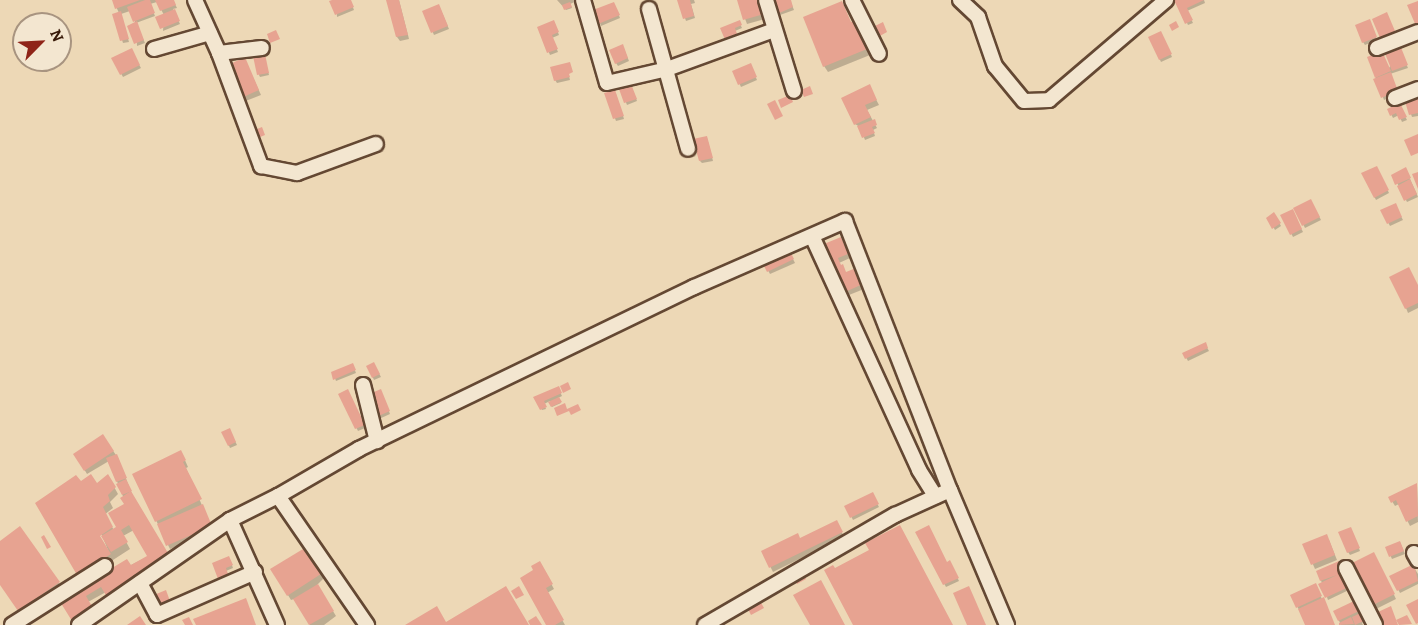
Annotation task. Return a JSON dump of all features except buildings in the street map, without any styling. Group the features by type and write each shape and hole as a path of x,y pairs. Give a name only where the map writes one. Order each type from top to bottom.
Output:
{"street":[{"path":"195,0 219,52 261,166 297,173 376,144"},
{"path":"583,0 607,84 667,69 774,30"},
{"path":"766,0 794,91"},
{"path":"852,0 879,54"},
{"path":"960,0 978,17 996,66 1024,100 1049,100 1167,0"},
{"path":"649,9 688,149"},
{"path":"1377,48 1418,32"},
{"path":"154,49 210,33"},
{"path":"219,52 262,48"},
{"path":"1395,98 1418,89"},
{"path":"79,625 230,520 377,441 694,287 845,221 950,489 1007,625"},
{"path":"812,236 920,470 935,496"},
{"path":"883,389 904,374"},
{"path":"363,385 377,441"},
{"path":"705,625 895,515 950,489"},
{"path":"278,496 367,625"},
{"path":"230,520 277,625"},
{"path":"12,625 105,566"},
{"path":"1346,568 1375,625"},
{"path":"140,583 158,615 255,572"}]}
